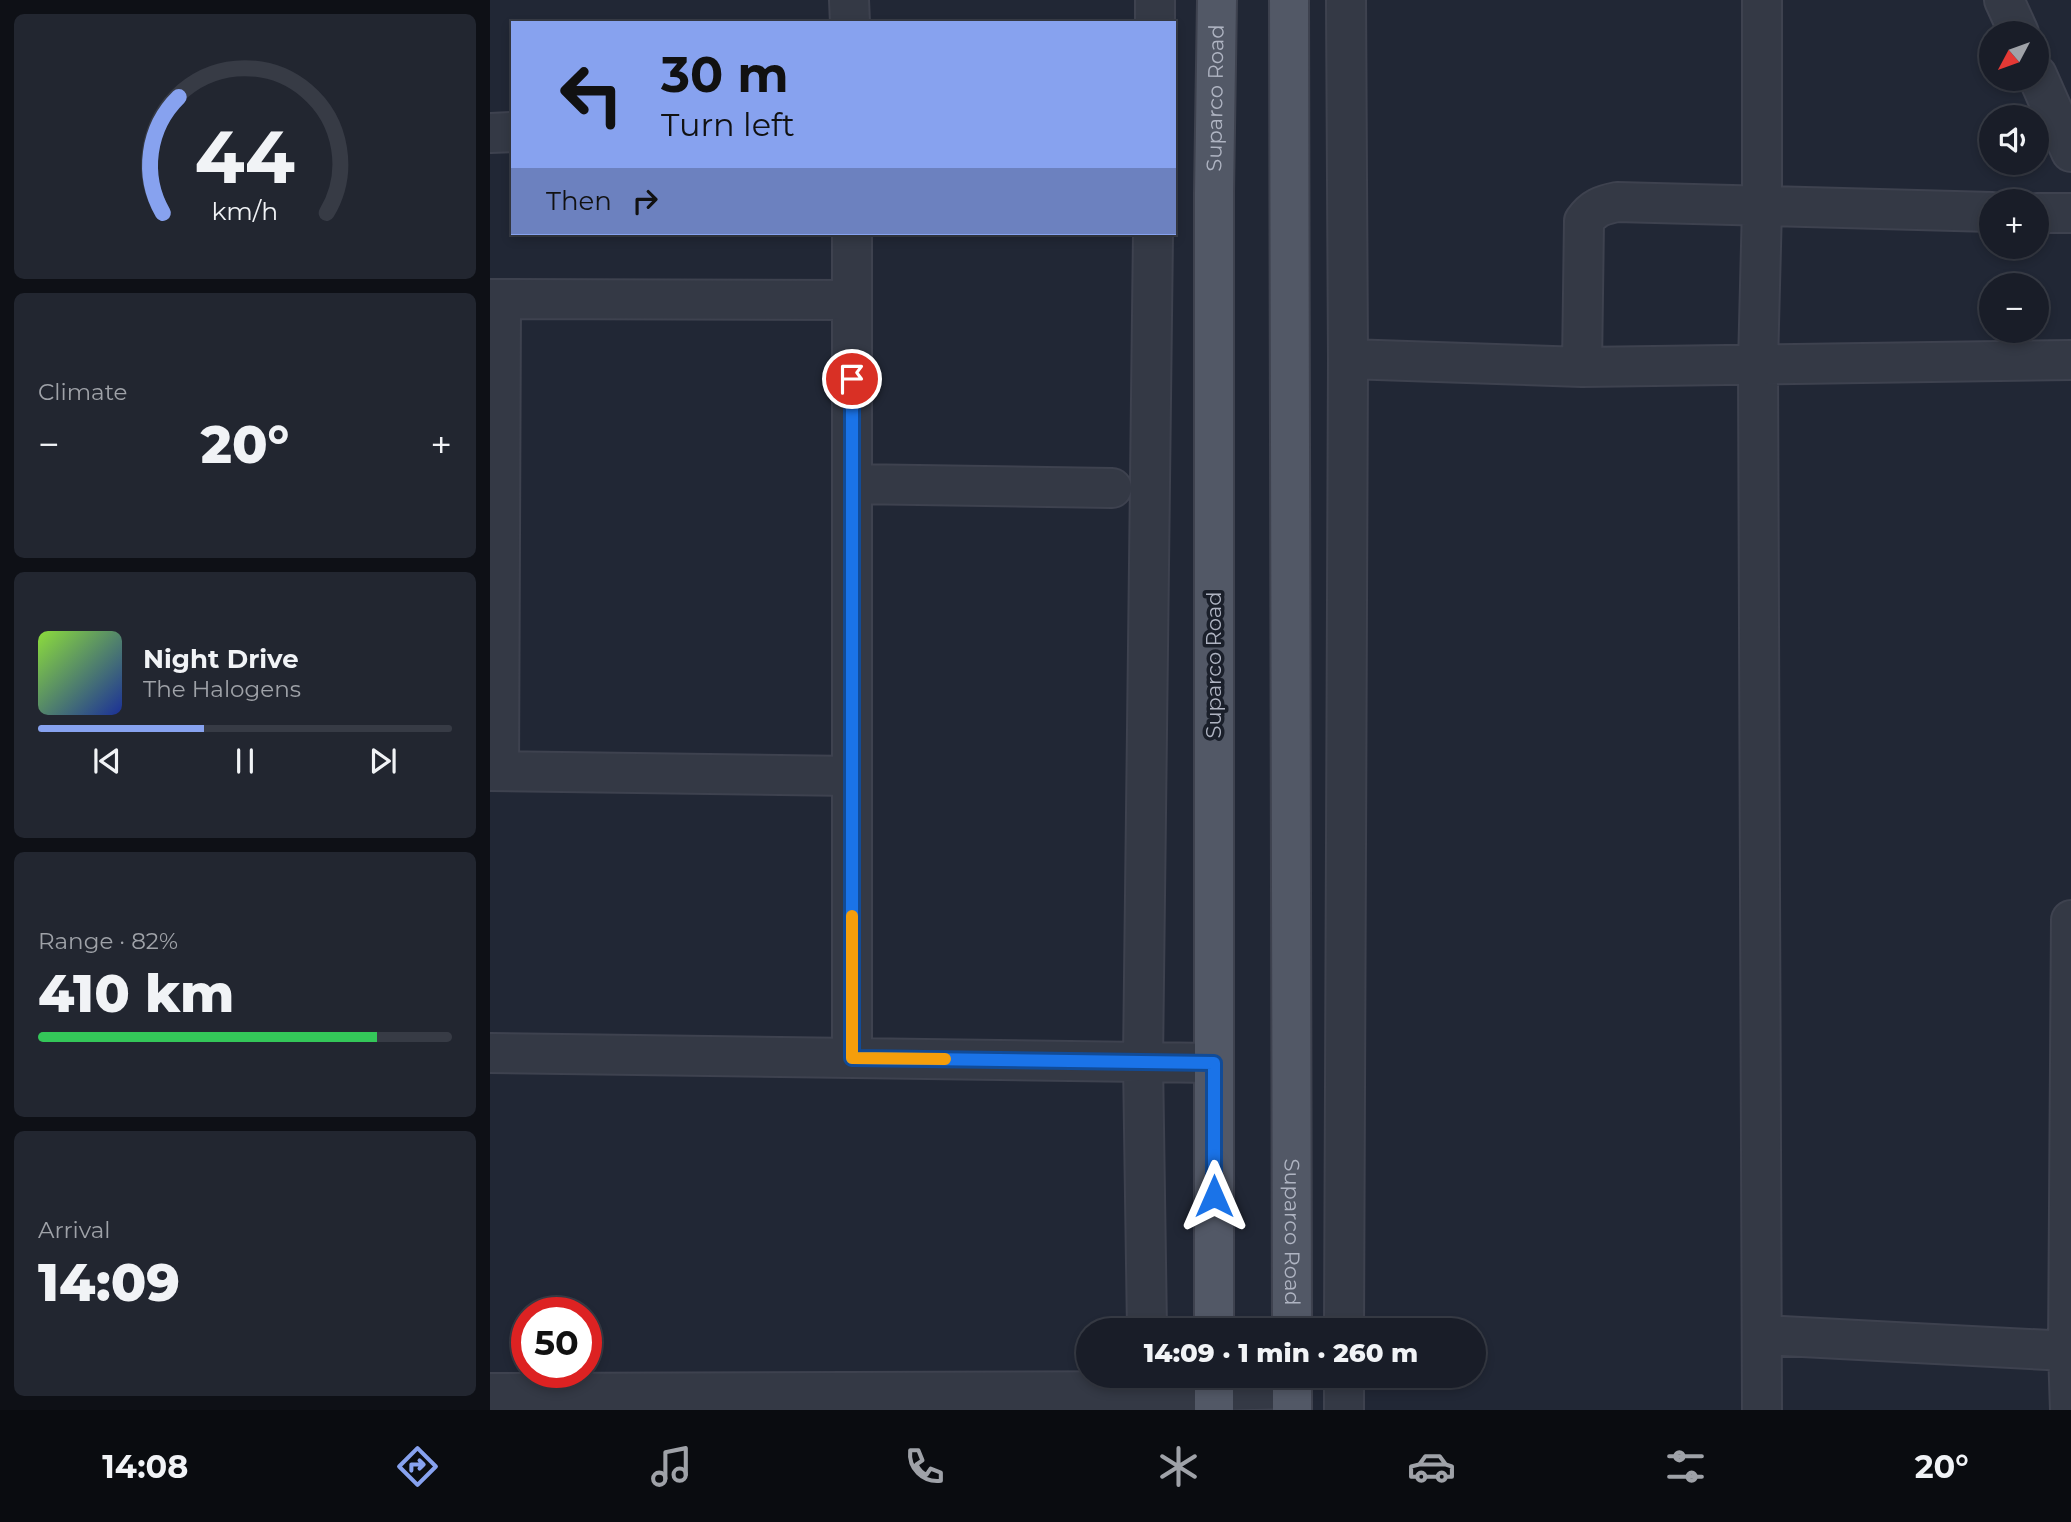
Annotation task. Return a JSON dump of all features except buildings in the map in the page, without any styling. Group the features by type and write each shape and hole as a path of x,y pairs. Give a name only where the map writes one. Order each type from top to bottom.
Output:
{"main road":[{"name":"Suparco Road","path":"1214,1318 1214,206 1217,0"},
{"name":"Suparco Road","path":"1289,0 1292,1318"}],"street":[{"path":"849,0 850,21"},
{"path":"1155,0 1155,21"},
{"path":"1344,1318 1348,359 1346,0"},
{"path":"1762,0 1762,207 1758,364 1762,1410"},
{"path":"2004,0 2014,21"},
{"path":"2044,91 2071,152"},
{"path":"490,133 511,132"},
{"path":"1581,367 1584,221 1592,211 1604,204 1617,202 1979,212"},
{"path":"2049,213 2071,213"},
{"path":"852,235 852,1058"},
{"path":"1147,1318 1143,1061 1153,235"},
{"path":"852,300 496,299 494,771 852,776"},
{"path":"1348,359 1581,367 2071,360"},
{"path":"852,484 1112,488"},
{"path":"2070,1410 2071,920"},
{"path":"490,1054 1214,1063"},
{"path":"1762,1335 2069,1327"},
{"path":"1344,1388 1344,1410"},
{"path":"490,1393 1292,1391"}],"slow traffic":[{"path":"852,916 852,1058 945,1059"}],"route":[{"path":"852,379 852,1058 1214,1063 1214,1196"}]}
